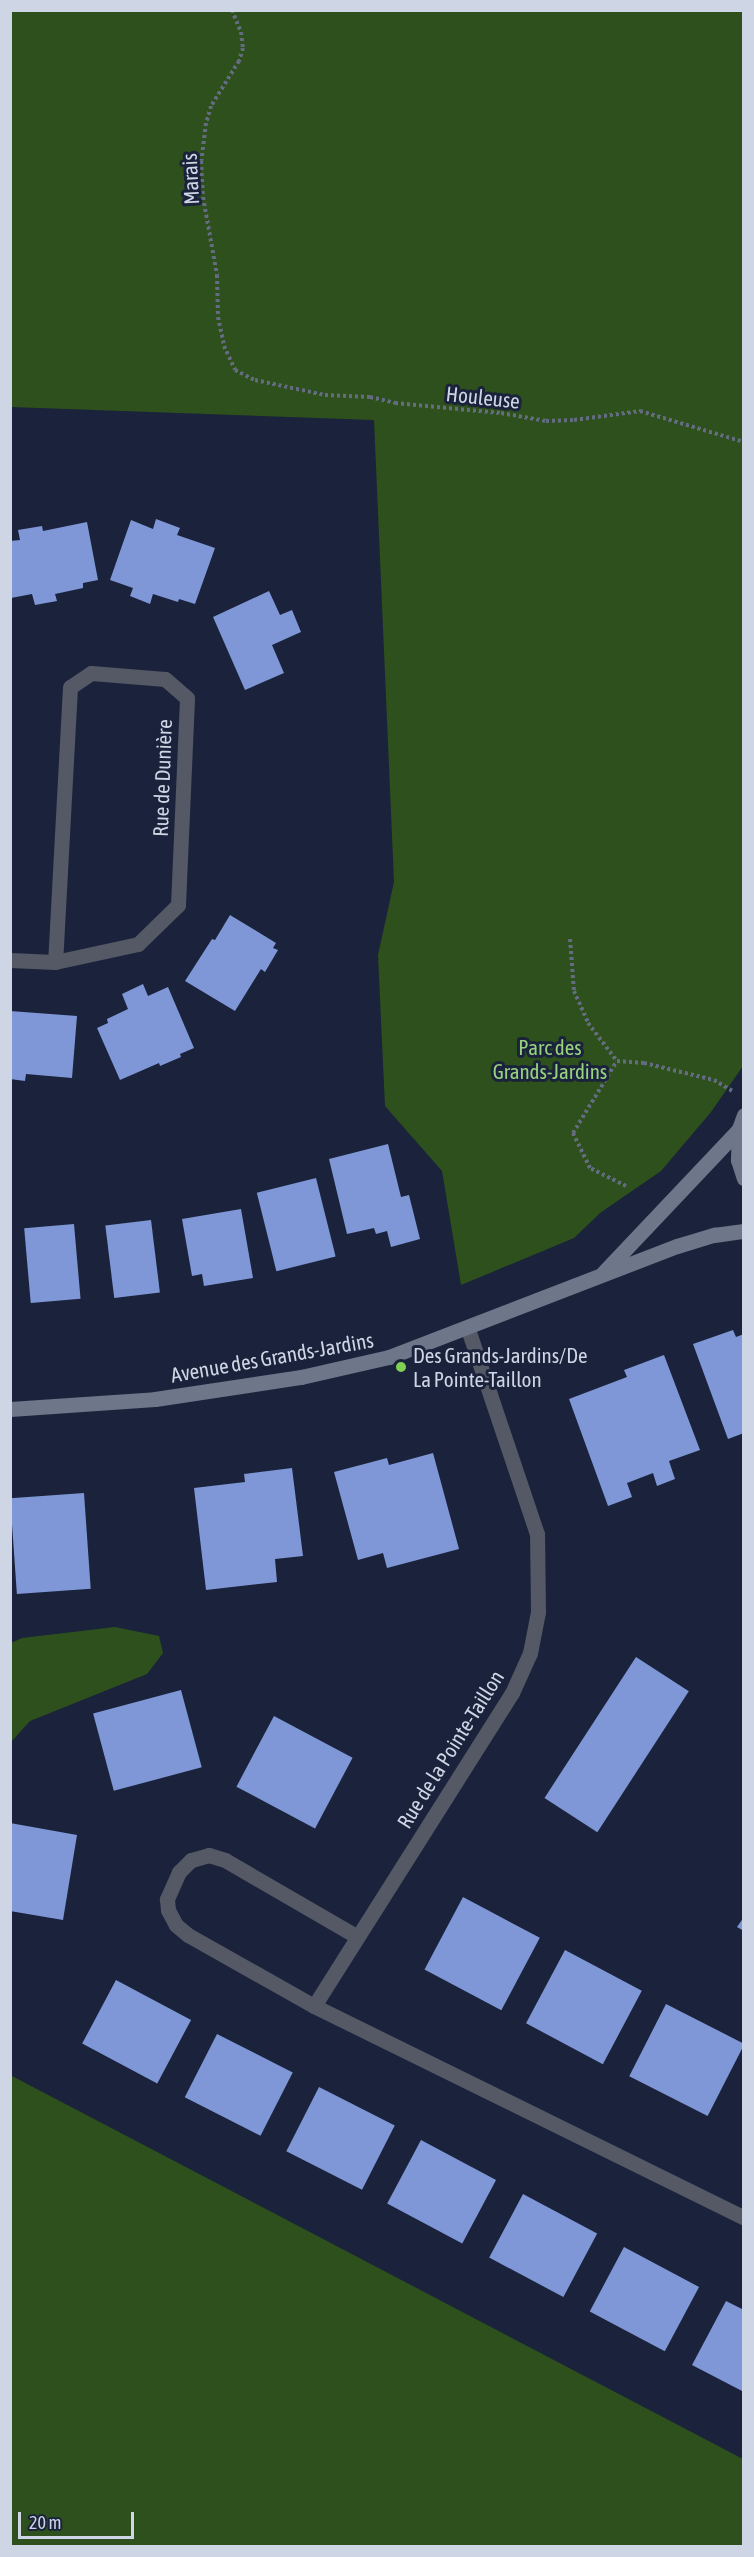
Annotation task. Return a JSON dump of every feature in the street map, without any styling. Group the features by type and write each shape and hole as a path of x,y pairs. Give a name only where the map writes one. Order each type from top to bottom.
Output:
{"street":[{"name":"Rue de Dunière","path":"10,960 55,962 138,944 178,905 187,698 165,679 91,673 70,687 55,962"},
{"path":"741,1122 738,1160 744,1178"},
{"name":"Avenue des Grands-Jardins","path":"599,1277 741,1122"},
{"name":"Avenue des Grands-Jardins","path":"10,1409 155,1399 301,1377 389,1358 677,1246 714,1235 744,1231"},
{"name":"Rue de la Pointe-Taillon","path":"314,2006 356,1936 512,1693 530,1653 538,1612 537,1534 468,1329"},
{"path":"356,1936 225,1860 208,1855 191,1860 180,1872 167,1899 168,1910 176,1924 188,1935 314,2006 744,2218"}],"path":[{"name":"Marais","path":"228,356 218,317 217,274 203,197 201,161 211,106 239,61 243,48 241,32 232,10"},
{"name":"Houleuse","path":"228,356 236,370 247,377 325,395 370,397 395,403 501,413 556,422 640,411 744,442"},
{"path":"570,939 574,991 588,1023 617,1061 644,1063 714,1080 734,1091"},
{"path":"617,1061 573,1133 590,1168 626,1186"}],"green space":[{"name":"Parc des Grands-Jardins","path":"10,11 743,11 743,1066 711,1112 661,1171 600,1213 574,1238 461,1285 442,1171 385,1106 378,955 394,882 374,420 11,407"},
{"path":"115,1627 159,1636 163,1653 147,1674 30,1721 11,1742 11,1643 22,1638"},
{"path":"10,2075 743,2459 743,2546 11,2546"}],"building":[{"path":"156,519 180,528 177,535 215,548 195,604 179,599 178,602 153,594 150,604 130,596 133,588 110,580 131,520 153,529"},
{"path":"87,522 98,580 83,583 83,588 55,594 57,601 35,605 32,594 11,598 10,541 20,540 18,530 42,526 43,531"},
{"path":"269,591 280,615 292,610 301,632 272,645 284,673 245,690 213,617"},
{"path":"230,915 276,943 273,948 278,950 265,972 261,969 235,1011 185,981"},
{"path":"143,984 148,996 168,987 194,1048 180,1054 181,1057 160,1066 159,1063 120,1080 97,1028 108,1023 107,1019 128,1009 122,994"},
{"path":"10,1011 77,1016 72,1078 26,1074 25,1081 10,1079"},
{"path":"388,1144 401,1197 409,1195 420,1239 391,1247 387,1231 376,1234 374,1228 347,1234 329,1159"},
{"path":"316,1178 336,1257 276,1271 257,1193"},
{"path":"241,1209 253,1278 204,1286 202,1274 192,1276 182,1219"},
{"path":"151,1220 160,1292 114,1298 105,1226"},
{"path":"74,1224 81,1299 31,1303 24,1228"},
{"path":"733,1330 736,1337 744,1334 744,1433 728,1439 693,1344"},
{"path":"664,1355 700,1450 669,1461 675,1479 657,1486 653,1473 627,1483 632,1497 608,1506 569,1399 627,1377 624,1370"},
{"path":"433,1453 459,1549 387,1568 383,1553 358,1560 334,1472 387,1458 389,1465"},
{"path":"292,1468 303,1556 275,1559 277,1582 206,1590 194,1488 245,1482 244,1474"},
{"path":"84,1493 91,1589 17,1594 10,1498"},
{"path":"636,1657 689,1691 597,1832 545,1798"},
{"path":"181,1690 202,1767 114,1791 93,1714"},
{"path":"274,1716 353,1758 315,1828 236,1787"},
{"path":"10,1823 77,1835 63,1920 10,1911"},
{"path":"463,1897 540,1938 501,2010 425,1969"},
{"path":"744,1917 744,1931 737,1927"},
{"path":"565,1950 642,1991 603,2064 526,2023"},
{"path":"116,1980 191,2020 157,2083 82,2044"},
{"path":"666,2004 744,2044 708,2116 629,2076"},
{"path":"217,2034 293,2073 261,2136 185,2097"},
{"path":"319,2087 395,2126 362,2190 286,2151"},
{"path":"421,2140 496,2180 462,2243 387,2204"},
{"path":"523,2194 597,2233 563,2297 489,2258"},
{"path":"624,2247 699,2287 665,2351 590,2311"},
{"path":"726,2301 744,2310 744,2392 692,2365"}],"place":[{"name":"Des Grands-Jardins/De La Pointe-Taillon","path":"401,1367"}]}
